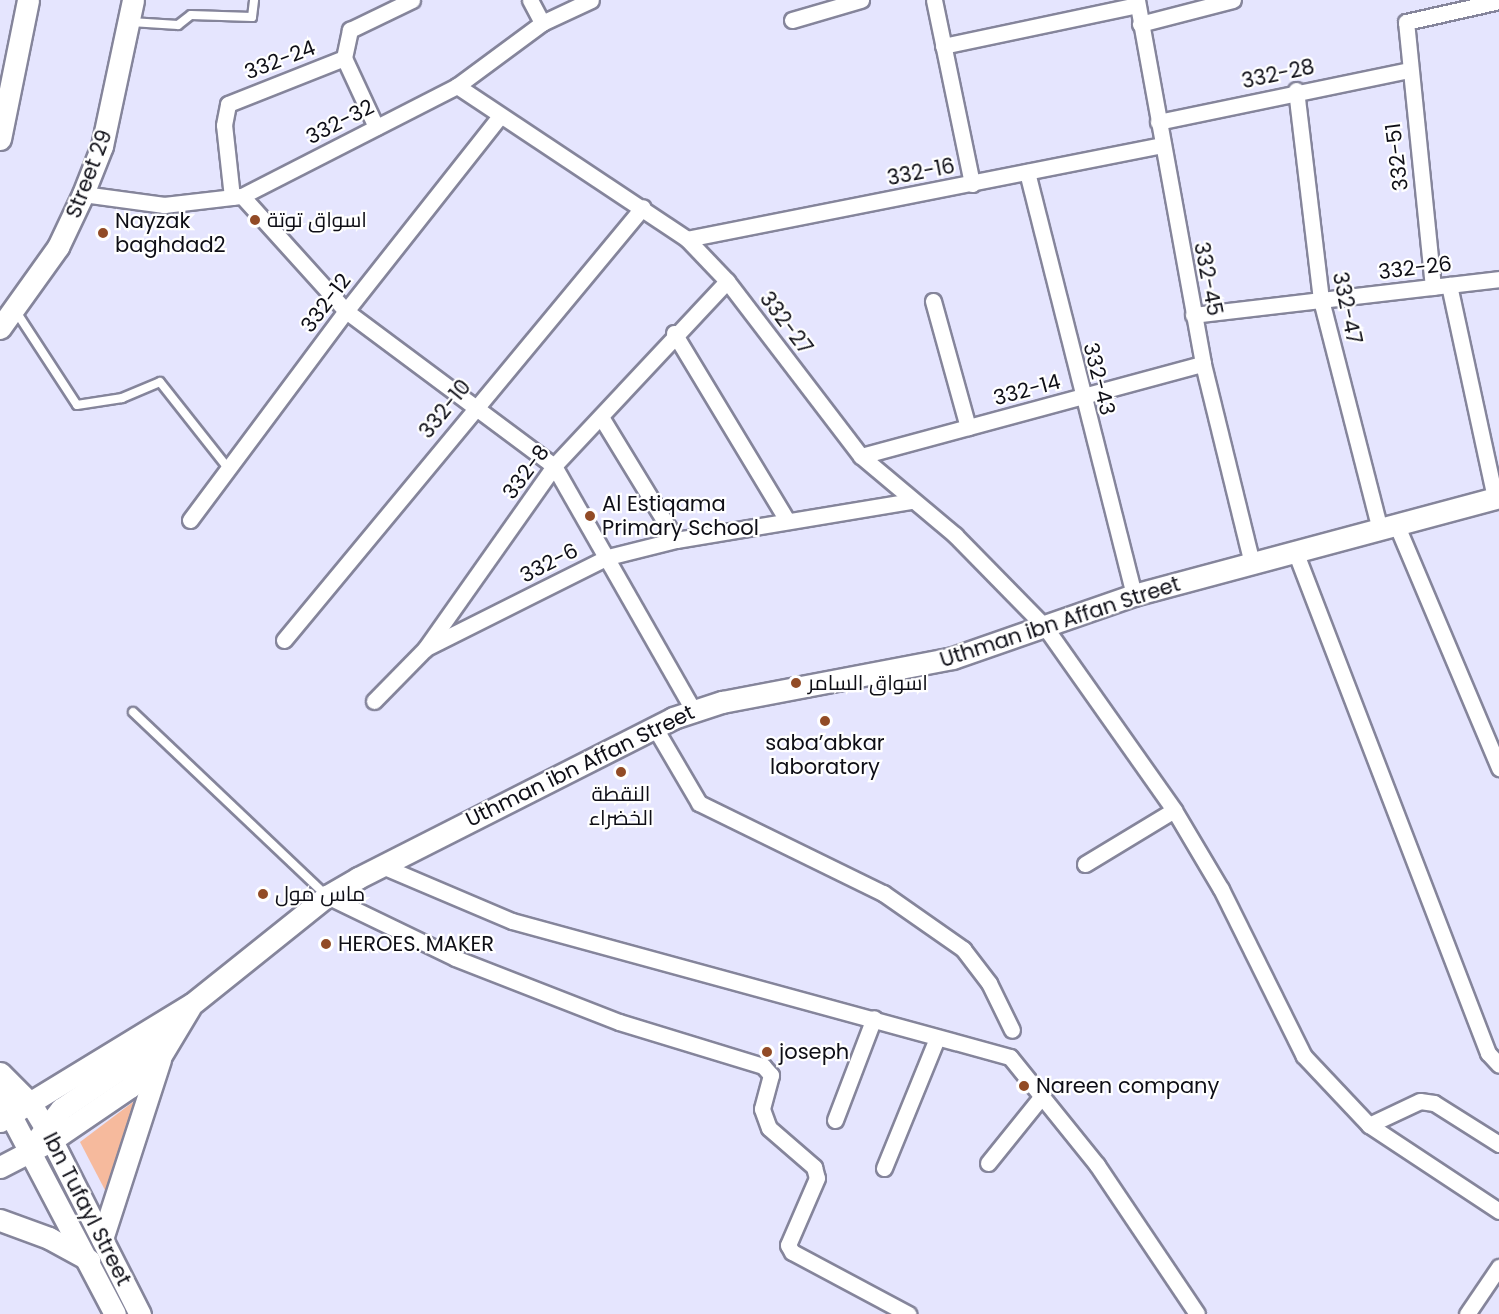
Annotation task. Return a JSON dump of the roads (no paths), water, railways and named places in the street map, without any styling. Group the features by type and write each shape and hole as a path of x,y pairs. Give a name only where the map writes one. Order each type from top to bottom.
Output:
{"street":[{"path":"0,139 28,0"},
{"name":"Street 29","path":"0,328 58,247 84,194 102,146 134,0"},
{"name":"332-24","path":"237,196 224,125 228,104 344,57 350,30 412,0"},
{"path":"530,0 542,23"},
{"name":"332-32","path":"84,194 164,205 237,196 457,86 542,23 591,0"},
{"path":"792,20 861,0"},
{"path":"934,0 972,184"},
{"path":"1140,24 1233,0"},
{"name":"332-51","path":"1433,287 1408,70 1406,22 1499,1"},
{"path":"943,46 1137,3"},
{"name":"332-45","path":"1137,3 1203,364 1252,563"},
{"path":"344,57 376,127"},
{"name":"332-28","path":"1158,122 1296,90 1408,70"},
{"name":"332-27","path":"457,86 687,239 727,280 861,456 955,535 1045,627 1174,810 1221,889 1304,1056 1369,1125 1499,1211"},
{"name":"332-47","path":"1296,90 1321,300 1388,528 1499,768"},
{"name":"332-12","path":"190,520 346,311 500,116"},
{"name":"332-16","path":"687,239 1162,145"},
{"name":"332-43","path":"1026,172 1081,397 1134,595"},
{"path":"237,196 346,311 554,466 608,557 693,710"},
{"name":"332-10","path":"284,640 473,407 642,207"},
{"name":"332-26","path":"1193,315 1499,279"},
{"name":"332-8","path":"374,701 424,649 554,466 675,333 727,280"},
{"path":"1449,285 1497,498"},
{"path":"933,301 968,427"},
{"path":"675,333 787,520"},
{"name":"332-14","path":"861,456 1203,364"},
{"path":"601,417 676,540"},
{"name":"Uthman ibn Affan Street","path":"6,1118 192,1004 327,896 380,865 693,710 916,668 1045,627 1134,595 1497,498"},
{"name":"332-6","path":"424,649 608,557 676,540 912,501"},
{"path":"1295,551 1488,1053 1499,1065"},
{"path":"655,728 699,803 883,892 963,949 989,983 1012,1030"},
{"path":"1085,864 1174,810"},
{"path":"380,865 512,921 674,969 874,1018 937,1038 1010,1057 1129,1210 1197,1314"},
{"path":"327,896 455,958 620,1022 763,1066 771,1075 762,1109 769,1128 814,1167 817,1178 788,1245 792,1252 908,1314"},
{"path":"49,1133 192,1004"},
{"name":"Uthman ibn Affan Street","path":"0,1167 32,1151 49,1133 130,1086 160,1057 192,1004"},
{"path":"835,1120 874,1018"},
{"path":"884,1168 937,1038"},
{"path":"102,1239 160,1057"},
{"name":"Ibn Tufayl Street","path":"0,1073 31,1104 49,1133 140,1314"},
{"name":"Ibn Tufayl Street","path":"0,1095 6,1118 32,1151 90,1260 115,1314"},
{"path":"988,1163 1042,1096"},
{"path":"1369,1125 1420,1101 1434,1102 1499,1144"},
{"path":"0,1220 49,1238 90,1260"},
{"path":"1467,1314 1499,1267"}],"lane":[{"path":"129,22 178,25 191,15 252,17 254,0"},
{"path":"14,309 77,405 122,398 160,382 228,468"},
{"path":"133,712 327,896"}],"place":[{"name":"اسواق توتة","path":"255,220"},
{"name":"Nayzak baghdad2","path":"103,233"},
{"name":"Al Estiqama Primary School","path":"590,516"},
{"name":"اسواق السامر","path":"796,683"},
{"name":"saba’abkar laboratory","path":"825,721"},
{"name":"النقطة الخضراء","path":"621,772"},
{"name":"ماس مول","path":"263,894"},
{"name":"HEROES. MAKER","path":"326,944"},
{"name":"joseph","path":"767,1052"},
{"name":"Nareen company","path":"1024,1086"}]}
